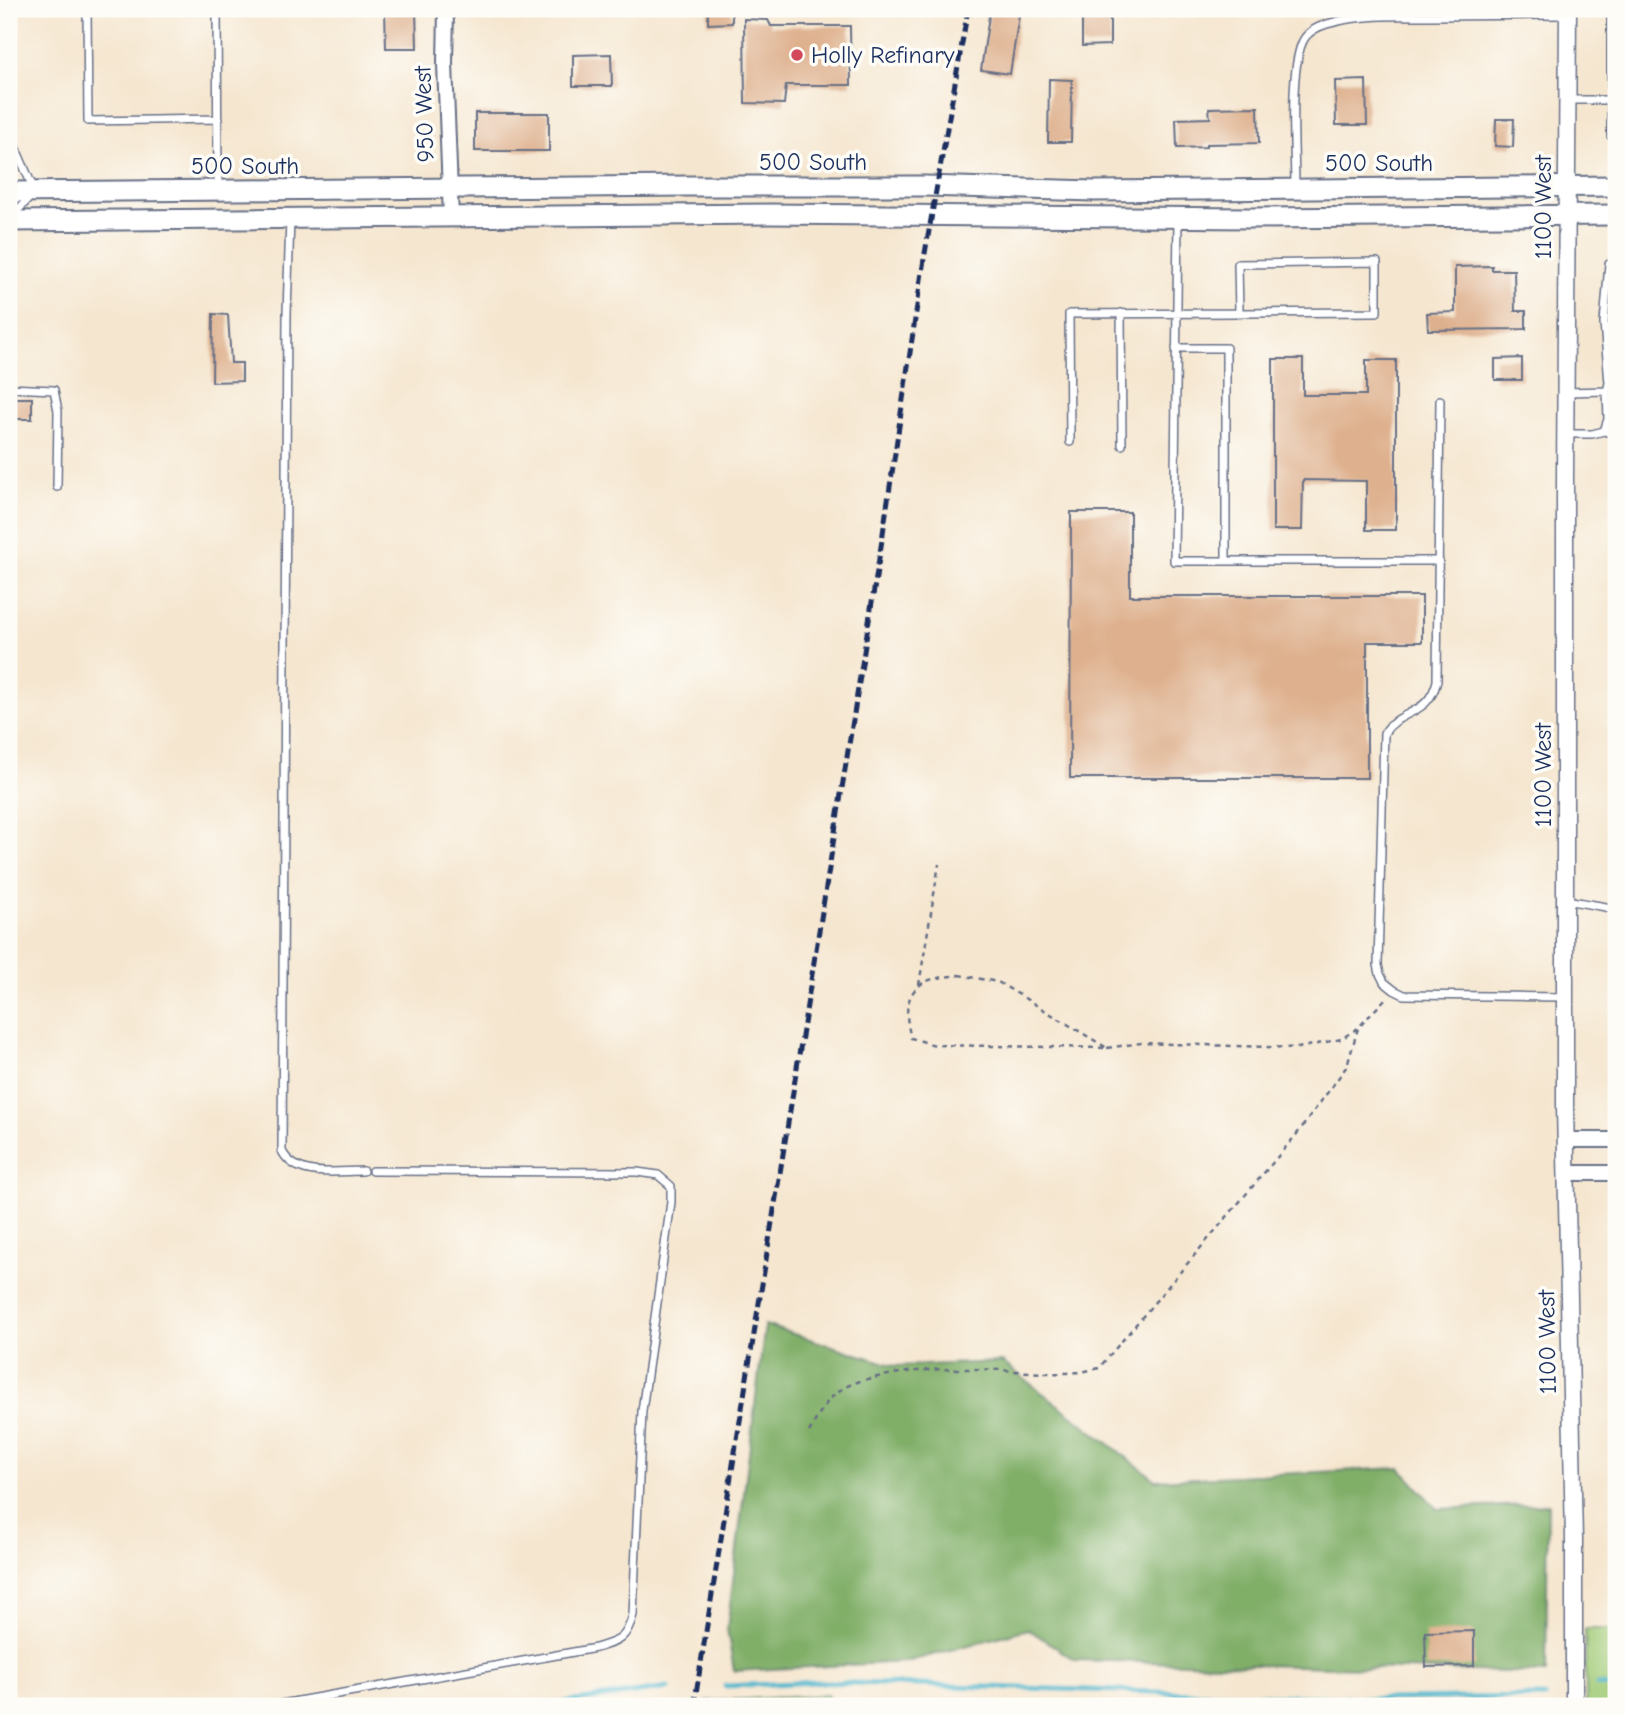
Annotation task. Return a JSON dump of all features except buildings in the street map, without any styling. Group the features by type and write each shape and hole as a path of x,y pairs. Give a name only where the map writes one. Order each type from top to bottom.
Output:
{"main road":[{"name":"500 South","path":"9,192 925,186 1095,191 1616,186"},
{"path":"9,221 842,214 1178,218 1616,215"}],"street":[{"name":"950 West","path":"446,9 451,218"},
{"name":"1100 West","path":"1568,12 1565,392 1566,1140 1574,1540 1574,1706"},
{"path":"1566,1140 1616,1140"},
{"path":"1567,1173 1616,1173"}],"lane":[{"path":"87,9 88,121 218,119"},
{"path":"217,9 218,190"},
{"path":"1611,9 1614,19 1611,136 1616,136"},
{"path":"1295,189 1298,60 1302,42 1311,31 1324,24 1346,19 1378,16 1568,12"},
{"path":"1567,100 1614,99"},
{"path":"9,133 35,192 17,211 9,214"},
{"path":"270,1706 596,1648 619,1641 629,1631 633,1615 642,1411 671,1202 671,1186 658,1175 637,1172 368,1171 298,1168 288,1161 282,1151 287,314 290,218"},
{"path":"1178,218 1174,561 1439,561"},
{"path":"1069,442 1069,314 1377,312 1377,261 1238,264 1239,312"},
{"path":"1604,431 1608,419 1606,391 1609,383 1604,323 1609,264 1616,262"},
{"path":"1121,313 1122,445"},
{"path":"1176,348 1226,348 1226,561"},
{"path":"9,388 54,390 58,411 57,487"},
{"path":"1565,392 1606,391"},
{"path":"1440,400 1439,650 1433,696 1424,705 1391,723 1384,733 1378,965 1380,974 1394,990 1419,996 1566,997"},
{"path":"1565,434 1592,435 1604,431 1616,435"},
{"path":"1566,900 1616,911"}],"path":[{"path":"939,864 919,985 906,1004 911,1038 935,1045 1107,1048 1141,1043 1298,1048 1341,1039 1358,1028 1394,990"},
{"path":"919,985 959,975 998,982 1107,1048"},
{"path":"809,1432 832,1397 848,1385 864,1380 928,1370 1072,1373 1098,1368 1297,1134 1347,1066 1358,1028"}],"green space":[{"path":"765,1325 895,1366 1002,1362 1156,1480 1400,1468 1437,1509 1548,1504 1546,1673 1075,1660 1028,1629 906,1662 734,1671 727,1629"},
{"path":"1585,1629 1616,1629 1616,1706 1586,1706"},
{"path":"828,1695 828,1706 707,1706 707,1701"}],"waterway":[{"path":"725,1686 818,1682 1388,1699 1545,1697"},
{"path":"1597,1685 1616,1687"},
{"path":"540,1706 668,1688"}],"railway":[{"path":"694,1706 882,540 924,259 968,9"}],"place":[{"name":"Holly Refinary","path":"797,55"}]}
